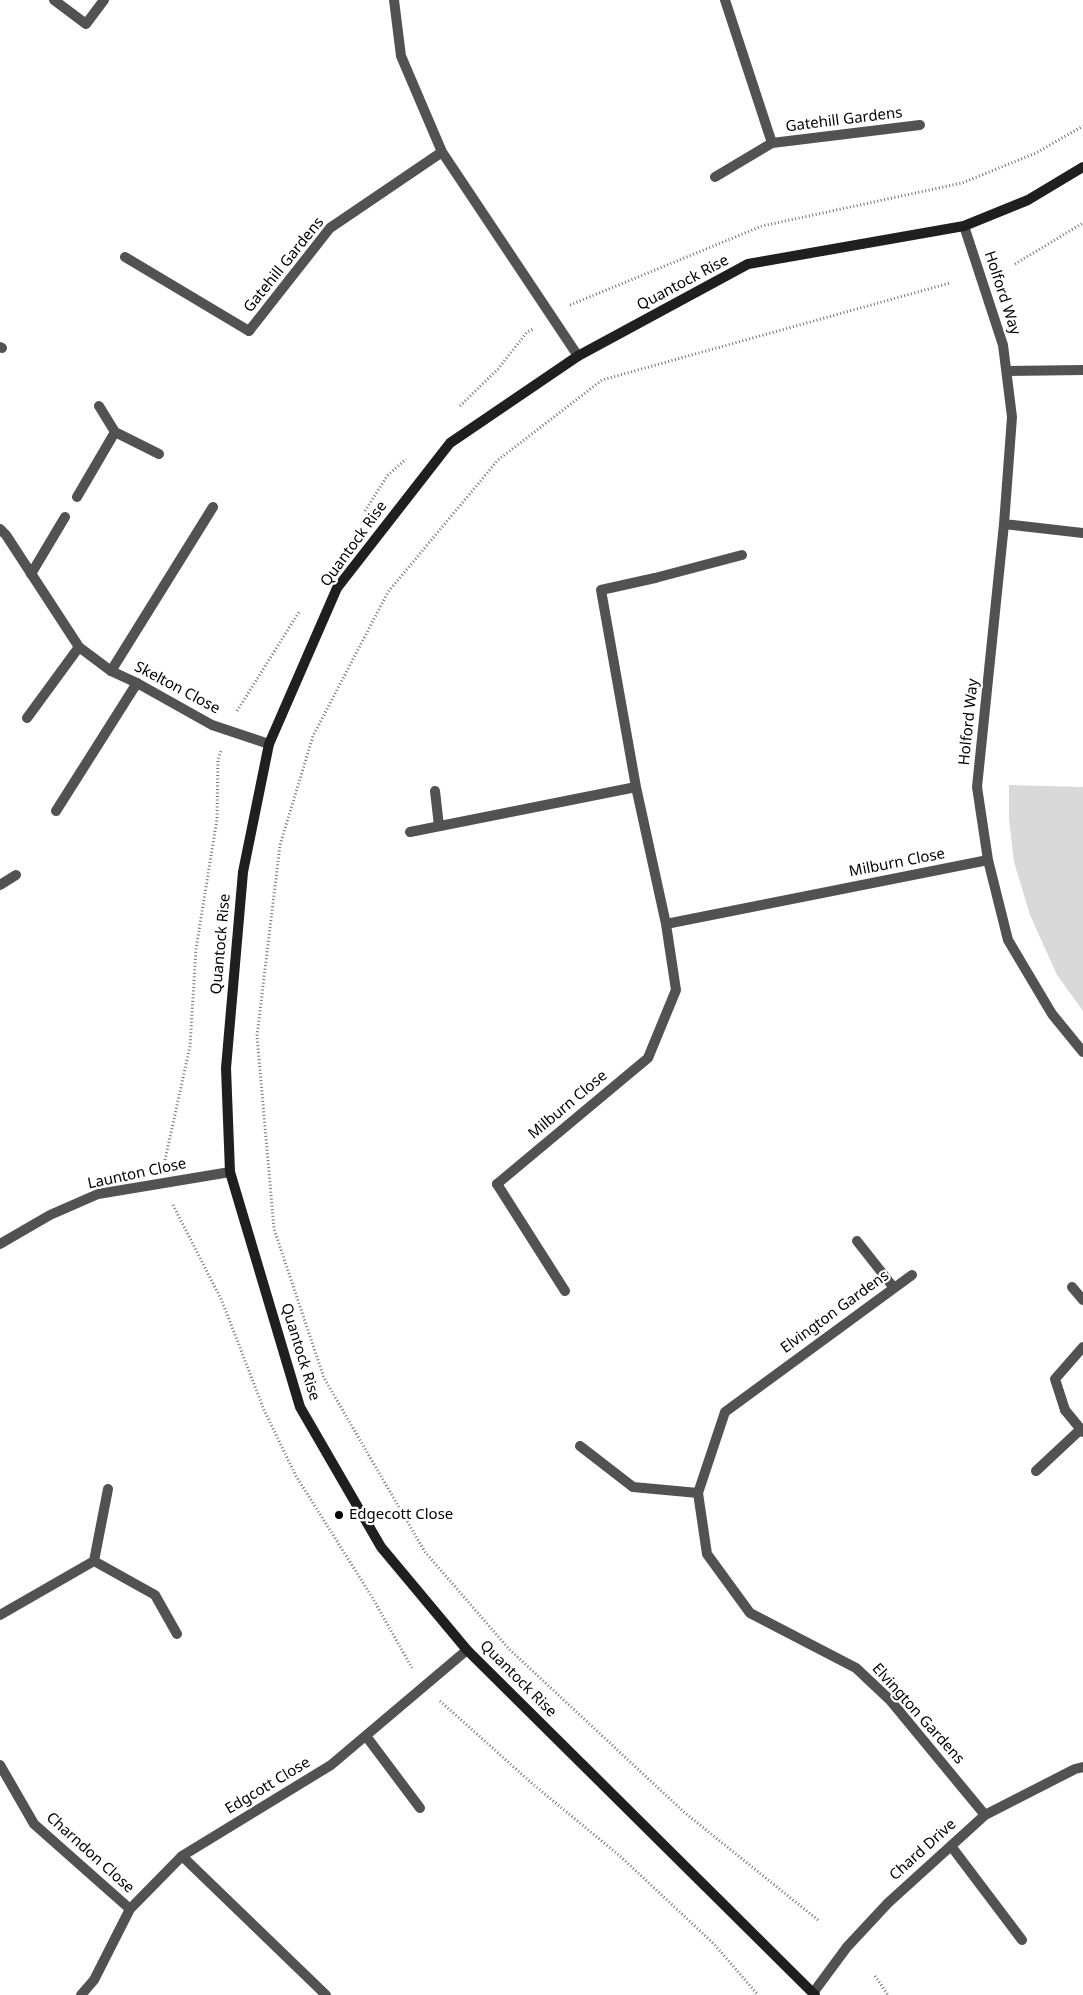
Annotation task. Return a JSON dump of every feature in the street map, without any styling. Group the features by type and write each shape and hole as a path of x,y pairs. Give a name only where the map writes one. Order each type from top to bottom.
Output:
{"street":[{"path":"54,0 86,24 104,0"},
{"path":"394,0 401,56 442,152 578,356"},
{"name":"Gatehill Gardens","path":"726,0 772,143"},
{"name":"Gatehill Gardens","path":"715,177 772,143 920,126"},
{"name":"Gatehill Gardens","path":"125,257 249,331 330,228 442,152"},
{"name":"Quantock Rise","path":"814,1994 467,1650 381,1547 300,1407 230,1172 226,1068 243,872 269,744 337,588 450,443 578,356 748,264 964,226 1028,200 1083,167"},
{"name":"Holford Way","path":"964,226 1004,345 1012,417 1004,524 977,787 988,860 1008,940 1052,1014 1083,1052"},
{"path":"1006,371 1083,370"},
{"path":"99,406 115,432 159,454"},
{"path":"77,497 115,432"},
{"path":"111,671 213,507"},
{"path":"32,574 65,517"},
{"path":"1004,524 1083,533"},
{"name":"Skelton Close","path":"0,529 6,535 79,647 111,671 138,683 212,725 269,744"},
{"name":"Milburn Close","path":"565,1291 497,1184 648,1058 676,990 666,924 636,787 601,590 742,555"},
{"path":"27,718 79,647"},
{"path":"56,811 138,683"},
{"path":"410,832 636,787"},
{"path":"435,791 439,826"},
{"name":"Milburn Close","path":"666,924 988,860"},
{"path":"0,885 16,875"},
{"name":"Launton Close","path":"0,1244 50,1215 98,1194 230,1172"},
{"path":"857,1241 894,1288"},
{"name":"Elvington Gardens","path":"912,1275 725,1412 698,1493 707,1554 750,1613 856,1668 890,1700 985,1815"},
{"path":"1072,1287 1083,1300"},
{"path":"1036,1471 1082,1430 1065,1410 1055,1379 1083,1347"},
{"path":"580,1446 633,1487 698,1493"},
{"path":"0,1615 94,1561 108,1489"},
{"path":"94,1561 155,1595 177,1634"},
{"name":"Edgcott Close","path":"81,1995 94,1980 130,1910 182,1856 330,1765 467,1650"},
{"path":"366,1736 420,1808"},
{"name":"Charndon Close","path":"0,1765 34,1824 130,1910"},
{"name":"Chard Drive","path":"814,1994 847,1947 888,1903 985,1815 1075,1769 1083,1768"},
{"path":"951,1846 1022,1940"},
{"path":"182,1856 326,1995"}],"path":[{"path":"574,302 762,226 962,183 1036,153 1083,126"},
{"path":"1015,264 1083,223"},
{"path":"818,1920 684,1813 509,1649 425,1552 324,1378 274,1229 257,1036 280,846 313,736 388,592 498,460 602,380 950,282"},
{"path":"165,1161 190,1046 196,949 217,819 218,759"},
{"path":"173,1204 222,1302 264,1410 296,1476 372,1597 410,1666"},
{"path":"444,1706 535,1786 620,1856 714,1944 758,1995"},
{"path":"875,1976 888,1995"}],"shaded area":[{"path":"1009,785 1083,787 1083,1011 1057,975 1030,915 1014,862 1009,819"}],"place":[{"name":"Edgecott Close","path":"339,1515"}]}
